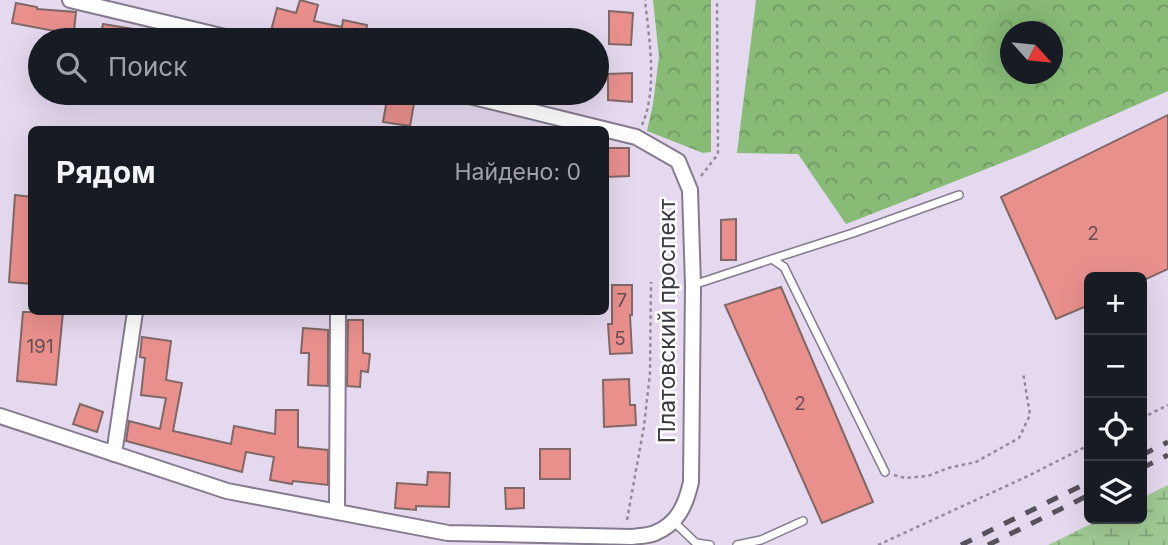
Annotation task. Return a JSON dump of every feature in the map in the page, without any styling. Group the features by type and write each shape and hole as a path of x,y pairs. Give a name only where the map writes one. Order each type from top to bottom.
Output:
{"street":[{"path":"70,0 188,28"},
{"path":"506,105 591,126"},
{"path":"609,130 636,137"},
{"name":"Платовский проспект","path":"636,137 678,162 690,190 693,285 691,482 686,503 673,522"},
{"path":"114,454 135,315"},
{"path":"337,512 338,315"},
{"path":"0,416 227,491 448,533 632,537 656,533 673,522"}],"lane":[{"path":"693,285 959,195"},
{"path":"772,259 784,267 885,472"},
{"path":"673,522 696,543 710,545"},
{"path":"737,545 761,540 803,522"}],"path":[{"path":"636,137 648,111 650,74 645,0"},
{"path":"690,190 718,154 717,0"},
{"path":"623,537 633,494 649,386 650,282"},
{"path":"885,472 905,478 928,476 976,462 1019,438 1030,415 1023,372"},
{"path":"1147,416 1168,405"},
{"path":"878,545 1084,448"}],"green space":[{"path":"653,0 711,0 711,152 703,153 647,131 659,57"},
{"path":"756,0 1168,0 1168,91 1022,155 846,224 798,154 737,153"},
{"path":"1168,485 1168,545 1048,545 1091,524 1147,524 1147,496"}],"building":[{"path":"300,0 318,5 314,21 342,27 343,20 367,25 367,28 272,28 277,8 296,13"},
{"path":"16,3 37,9 76,12 74,28 39,28 12,23"},
{"path":"609,11 633,13 631,45 609,44"},
{"path":"103,24 127,28 102,28"},
{"path":"632,73 632,102 609,100 609,74"},
{"path":"386,105 414,105 410,126 383,122"},
{"path":"1168,115 1168,269 1147,279 1147,272 1084,272 1084,307 1056,319 1001,197"},
{"path":"609,148 629,148 629,176 609,177"},
{"path":"15,195 28,197 28,284 9,282"},
{"path":"736,219 736,260 721,260 721,220"},
{"path":"612,285 632,285 632,353 610,354 608,324 612,324"},
{"path":"781,287 873,502 822,523 725,305"},
{"path":"23,312 28,312 28,315 63,315 56,385 17,381"},
{"path":"348,320 363,320 363,353 370,354 368,372 361,371 360,387 347,386"},
{"path":"303,328 328,330 328,386 308,385 309,353 301,353"},
{"path":"142,337 171,341 166,380 182,383 173,431 231,444 234,426 275,434 276,410 298,410 298,447 328,450 328,485 270,480 274,457 246,452 242,472 126,441 129,421 160,429 166,398 141,395 145,358 140,357"},
{"path":"629,379 630,405 635,405 636,425 604,427 603,380"},
{"path":"80,404 103,412 97,432 73,424"},
{"path":"540,449 570,449 570,479 540,479"},
{"path":"428,472 450,473 449,507 416,506 416,510 395,508 397,483 427,485"},
{"path":"505,488 524,488 524,508 506,509"}],"railway":[{"path":"1147,452 1168,442"},
{"path":"1147,466 1168,455"},
{"path":"961,545 1084,484"},
{"path":"988,545 1084,497"}]}
